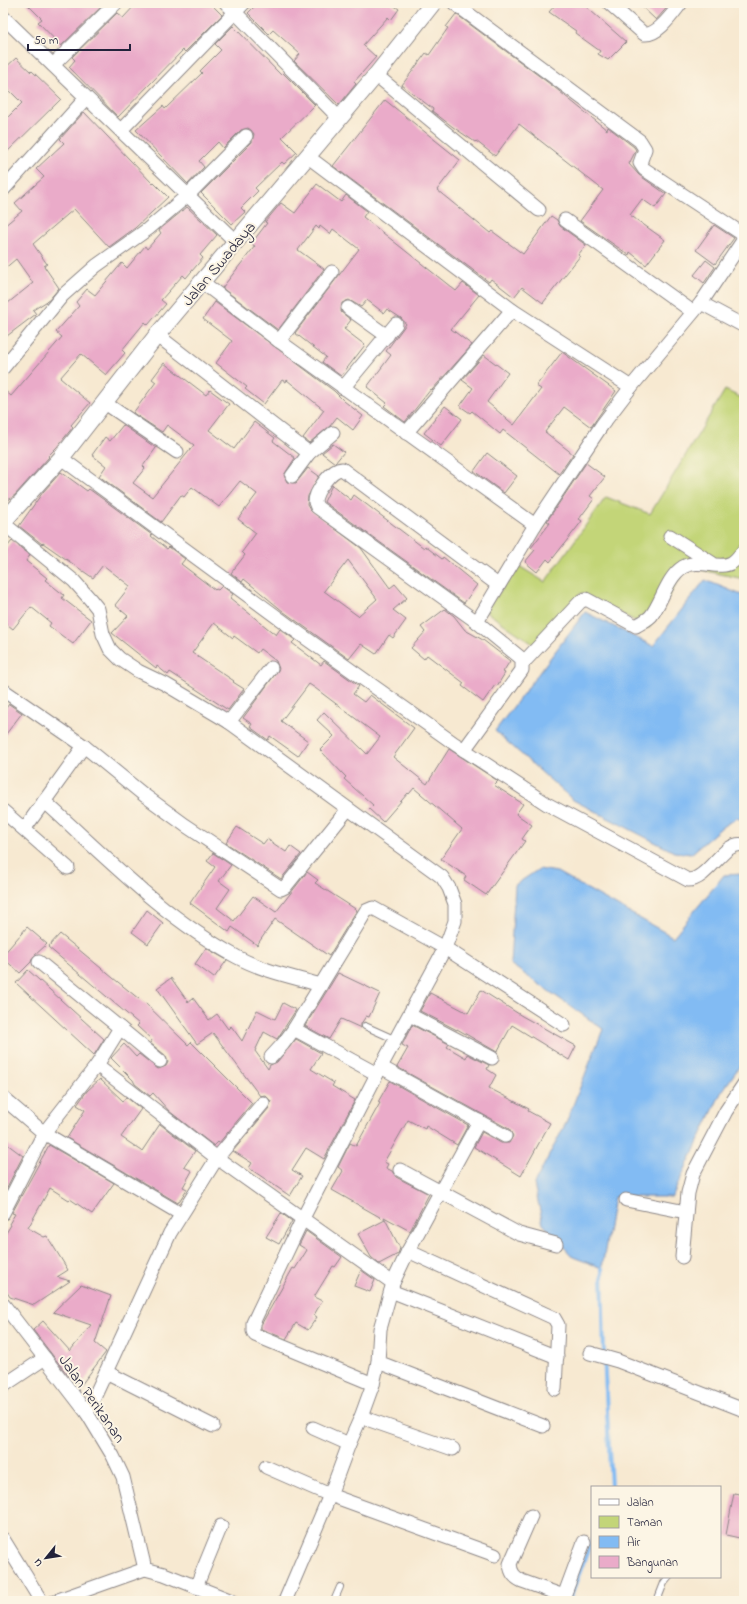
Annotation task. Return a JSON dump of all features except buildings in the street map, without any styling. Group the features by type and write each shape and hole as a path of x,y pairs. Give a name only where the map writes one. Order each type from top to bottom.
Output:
{"street":[{"path":"54,65 116,3"},
{"name":"Jalan Swadaya","path":"3,522 61,458 157,335 376,75 432,3"},
{"path":"454,3 640,141 645,149 640,163 644,168 744,235"},
{"path":"609,3 644,34 655,31 681,3"},
{"path":"121,130 235,6 339,118"},
{"path":"3,17 235,242"},
{"path":"376,75 539,210"},
{"path":"3,190 86,98"},
{"path":"3,368 62,296 96,266 148,229 188,195 246,136"},
{"path":"307,156 512,310 631,387"},
{"path":"565,220 697,307 744,326"},
{"path":"477,622 534,525 602,425 631,387 697,307 744,239"},
{"path":"279,341 332,272"},
{"path":"202,282 343,388 534,525"},
{"path":"348,308 387,336"},
{"path":"406,433 512,310"},
{"path":"343,388 396,324"},
{"path":"157,335 310,454"},
{"path":"105,403 177,452"},
{"path":"292,476 310,454 333,432"},
{"path":"61,458 300,634 464,750 546,804 683,879 692,880 709,868 730,847 744,845"},
{"path":"498,585 342,469 333,472 316,494 315,502 317,507 477,622 518,655 523,663"},
{"path":"3,522 74,581 90,599 98,609 103,634 110,649 120,659 138,671 165,684 229,722 442,877 449,888 455,904 455,922 445,948 303,1218 252,1323 255,1335 373,1384"},
{"path":"670,536 712,563 718,565 732,563 744,550"},
{"path":"464,750 522,670 523,663 580,602 586,599 636,626 650,616 674,578 683,568 695,563 712,563"},
{"path":"229,722 270,668"},
{"path":"3,690 84,746 144,795 179,821 281,889 285,887 348,809"},
{"path":"24,828 84,746"},
{"path":"44,801 167,912 205,938 238,958 272,972 321,984"},
{"path":"3,811 68,868"},
{"path":"270,1057 284,1044 294,1029 369,908 373,908 445,948 564,1025"},
{"path":"39,962 160,1061"},
{"path":"410,1015 492,1058"},
{"path":"3,1213 44,1133 97,1065 120,1028"},
{"path":"294,1029 479,1121 505,1136"},
{"path":"97,1065 217,1158 303,1218 392,1287 557,1357"},
{"path":"682,1257 686,1212 692,1174 726,1111 744,1084"},
{"path":"3,1098 44,1133 180,1214"},
{"path":"87,1413 180,1214 217,1158 263,1103"},
{"path":"286,1601 330,1495 349,1444 362,1417 373,1384 378,1362 380,1329 392,1287 408,1251 479,1121"},
{"path":"400,1170 518,1234 556,1244"},
{"path":"626,1200 686,1212"},
{"path":"408,1251 551,1316 558,1325 555,1389"},
{"name":"Jalan Perikanan","path":"3,1304 87,1413 113,1456 123,1477 145,1569"},
{"path":"596,1355 618,1361 744,1410"},
{"path":"3,1386 45,1358"},
{"path":"378,1362 543,1426"},
{"path":"106,1372 213,1426"},
{"path":"362,1417 453,1449"},
{"path":"313,1428 349,1444"},
{"path":"266,1467 330,1495 496,1555"},
{"path":"531,1516 510,1564 510,1570 515,1577 522,1581 563,1598 584,1542"},
{"path":"196,1586 221,1526"},
{"path":"3,1539 41,1601"},
{"path":"56,1601 145,1569 164,1574 232,1601"}],"lane":[{"path":"365,1026 396,1040"},
{"path":"657,1601 664,1583 668,1578"},
{"path":"334,1601 340,1587"}],"green space":[{"path":"725,390 744,399 744,579 687,567 649,628 581,593 536,646 485,611 519,566 545,582 606,497 650,514"}],"water":[{"path":"705,580 744,596 744,821 737,818 722,827 691,854 674,852 573,800 495,731 585,612 653,646"},
{"path":"539,869 557,872 673,937 724,875 744,874 744,1060 721,1093 672,1197 614,1197 602,1268 573,1257 543,1224 534,1184 566,1123 603,1029 510,964 515,885"}],"waterway":[{"path":"602,1268 604,1355 611,1486"},
{"path":"569,1601 591,1542"}]}
